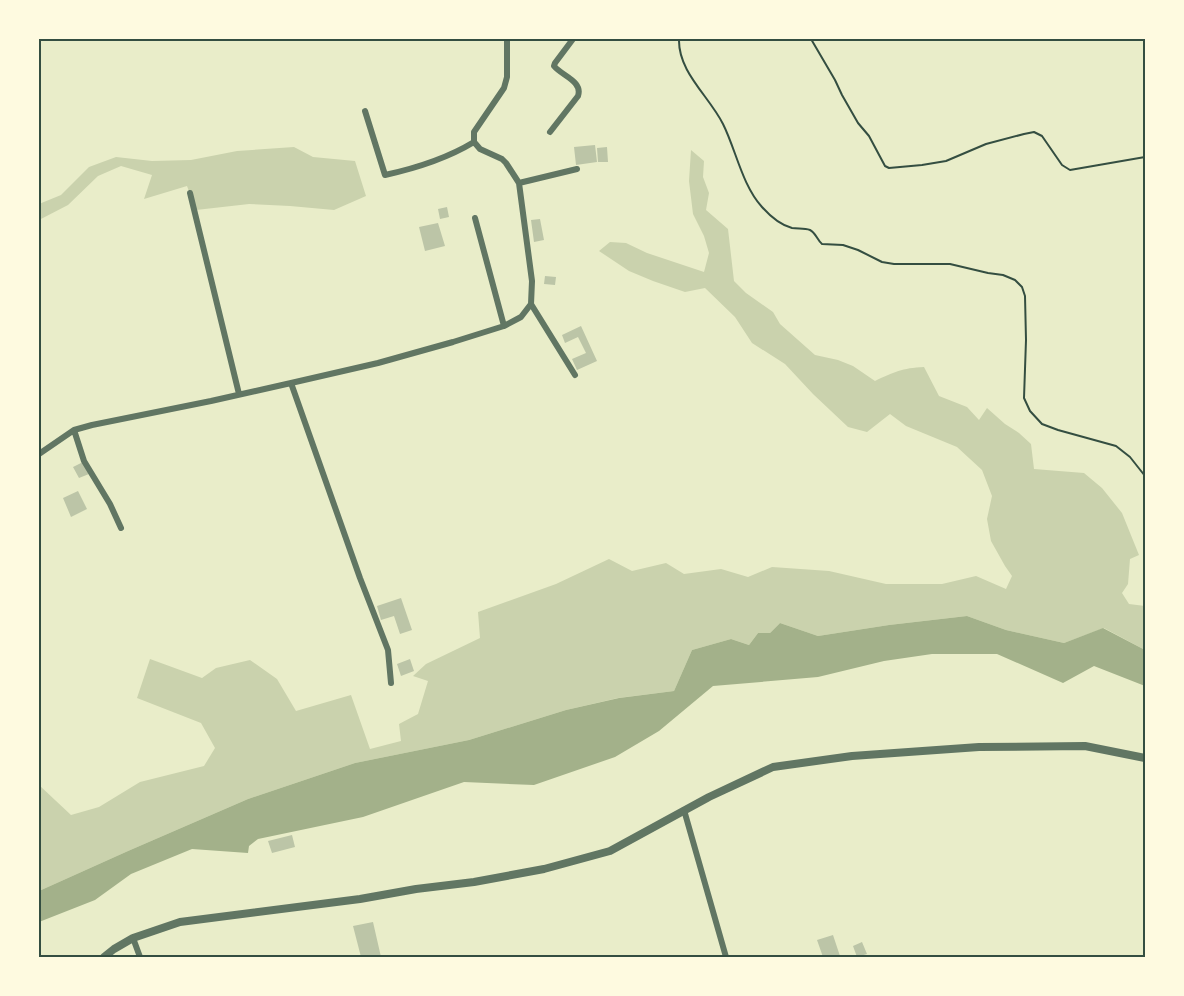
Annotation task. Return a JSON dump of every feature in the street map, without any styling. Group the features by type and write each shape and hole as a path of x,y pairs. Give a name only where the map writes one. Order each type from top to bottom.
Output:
{"street":[{"path":"507,39 507,77 504,88 474,132 474,142 480,149 502,159 519,183 532,281 531,304 575,375"},
{"path":"550,132 580,92 578,85 554,66 573,39"},
{"path":"365,111 385,175 413,169 457,153 474,142"},
{"path":"519,183 577,169"},
{"path":"190,193 239,394"},
{"path":"475,218 504,326"},
{"path":"39,454 74,430 378,363 453,342 504,326 521,317 531,304"},
{"path":"291,382 360,578 388,650 391,683"},
{"path":"74,430 84,461 110,504 121,528"},
{"path":"104,957 133,938 180,922 474,882 544,870 610,851 709,797 773,767 852,756 979,747 1085,746 1145,758"},
{"path":"684,810 726,957"},
{"path":"133,938 140,957"}],"path":[{"path":"679,39 681,58 722,122 743,175 760,205 773,219 790,228 811,231 822,244 843,245 882,262 950,264 1003,275 1015,280 1022,287 1025,296 1024,398 1030,411 1042,423 1058,430 1116,446 1130,457 1145,476"},
{"path":"811,39 858,123 869,136 885,166 889,168 946,161 986,144 1034,132 1042,136 1062,165 1070,170 1145,157"}],"shaded area":[{"path":"294,147 313,157 355,161 366,196 334,210 249,204 196,210 187,186 144,199 152,175 121,166 98,176 68,205 39,220 39,204 61,195 89,167 116,157 152,161 191,160 237,151"},
{"path":"691,150 704,161 703,177 709,193 706,210 728,229 734,281 746,293 773,312 780,324 815,355 853,366 875,381 898,371 924,367 939,396 967,407 979,420 987,408 1031,444 1034,469 1084,473 1102,488 1122,513 1139,555 1130,559 1128,584 1122,593 1129,604 1145,606 1145,650 1104,628 1064,643 1006,630 967,616 818,636 780,623 770,633 758,633 749,645 731,639 692,650 674,691 618,698 566,710 469,740 355,763 248,799 39,891 39,785 71,815 99,807 140,782 204,766 215,748 201,723 137,698 150,659 202,678 216,668 250,660 277,679 296,711 351,695 370,749 401,741 399,724 418,714 428,681 413,676 426,664 480,638 478,612 556,584 609,559 632,571 666,563 684,574 721,569 748,577 772,567 829,571 886,584 942,584 976,576 1006,589 1012,576 991,541 987,519 992,496 982,470 957,447 906,426 890,414 867,432 848,427 785,364 752,343 735,317 705,288 685,292 653,281 629,271 599,251 610,242 626,243 647,253 704,272 709,253 704,236 693,214 689,181"},
{"path":"967,616 1006,630 1064,643 1103,628 1145,650 1145,686 1094,666 1063,683 997,654 932,654 884,661 818,677 713,686 659,731 615,757 534,785 464,782 363,817 258,839 249,846 248,853 192,849 131,874 95,900 39,922 39,891 248,799 355,763 469,740 566,710 619,698 674,691 692,650 731,639 749,645 758,633 770,633 780,623 818,636"}],"building":[{"path":"595,145 597,162 576,165 574,147"},
{"path":"607,147 608,162 598,162 597,148"},
{"path":"447,207 449,217 440,219 438,209"},
{"path":"540,219 544,240 534,242 531,220"},
{"path":"438,223 445,246 425,251 419,227"},
{"path":"545,276 556,277 555,285 544,284"},
{"path":"581,326 597,361 577,370 572,359 586,353 578,337 565,343 562,335"},
{"path":"83,462 89,474 79,478 73,467"},
{"path":"78,491 87,509 71,517 63,498"},
{"path":"401,598 412,630 400,634 394,616 381,620 377,606"},
{"path":"410,659 414,671 401,676 397,664"},
{"path":"292,835 295,847 272,853 268,841"},
{"path":"373,922 381,957 361,957 353,926"},
{"path":"833,935 840,956 823,957 817,940"},
{"path":"862,942 867,954 857,957 853,946"}]}
